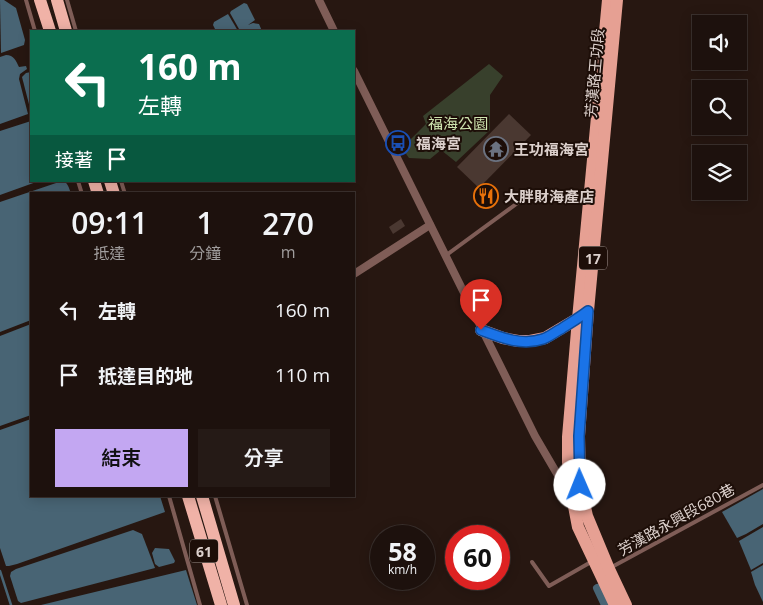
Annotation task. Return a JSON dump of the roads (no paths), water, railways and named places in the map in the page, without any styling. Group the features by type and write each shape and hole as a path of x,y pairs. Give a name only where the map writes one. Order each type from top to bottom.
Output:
{"highway":[{"path":"40,0 50,30"},
{"path":"57,0 66,30"},
{"name":"61","path":"188,497 221,605"},
{"name":"61","path":"202,497 234,605"}],"main road":[{"name":"芳漢路王功段","path":"587,516 580,485 579,436 583,315 608,0"},
{"name":"芳漢路王功段","path":"573,501 568,462 568,437 617,0"},
{"path":"481,330 503,338 530,341 545,338 583,315"},
{"name":"17","path":"573,501 578,527 594,560 604,571 626,605"},
{"name":"17","path":"587,516 614,605"}],"street":[{"path":"319,0 334,30"},
{"path":"355,73 535,436 573,501 587,516"},
{"path":"355,273 430,225"}],"lane":[{"path":"26,0 35,30"},
{"path":"67,0 76,30"},
{"path":"445,256 519,202"},
{"name":"芳漢路永興段680巷","path":"604,571 763,485"},
{"path":"169,497 200,605"},
{"path":"215,497 247,605"},
{"path":"532,562 549,586 594,560"}],"water":[{"path":"0,0 4,0 16,8 25,40 24,45 1,53"},
{"path":"244,3 247,4 255,20 248,25 253,23 259,24 262,30 240,30 230,13"},
{"path":"228,14 237,30 216,30 213,25 214,22"},
{"path":"6,55 13,57 19,67 26,66 27,69 20,74 19,79 28,114 0,124 0,57"},
{"path":"30,72 30,108 22,77"},
{"path":"30,121 30,182 36,182 0,195 0,131"},
{"path":"59,182 67,184 70,192 30,192 30,320 0,332 0,202"},
{"path":"30,324 30,415 0,426 0,336"},
{"path":"30,419 30,497 160,497 165,512 17,564 6,566 0,548 0,430"},
{"path":"763,489 763,524 737,538 722,512"},
{"path":"763,527 763,563 751,570 739,541"},
{"path":"133,530 142,534 155,568 21,603 18,601 10,576 11,572"},
{"path":"155,548 169,549 175,561 174,563 159,567 155,564 152,553"},
{"path":"763,565 763,602 751,572"},
{"path":"186,570 197,605 41,605"}],"waterway":[{"path":"0,571 11,605"},
{"path":"597,588 605,605"}],"place":[{"name":"福海宮","path":"398,143"},
{"name":"王功福海宮","path":"496,149"},
{"name":"大胖財海產店","path":"486,196"}],"park label":[{"name":"福海公園","path":"458,123"}]}
